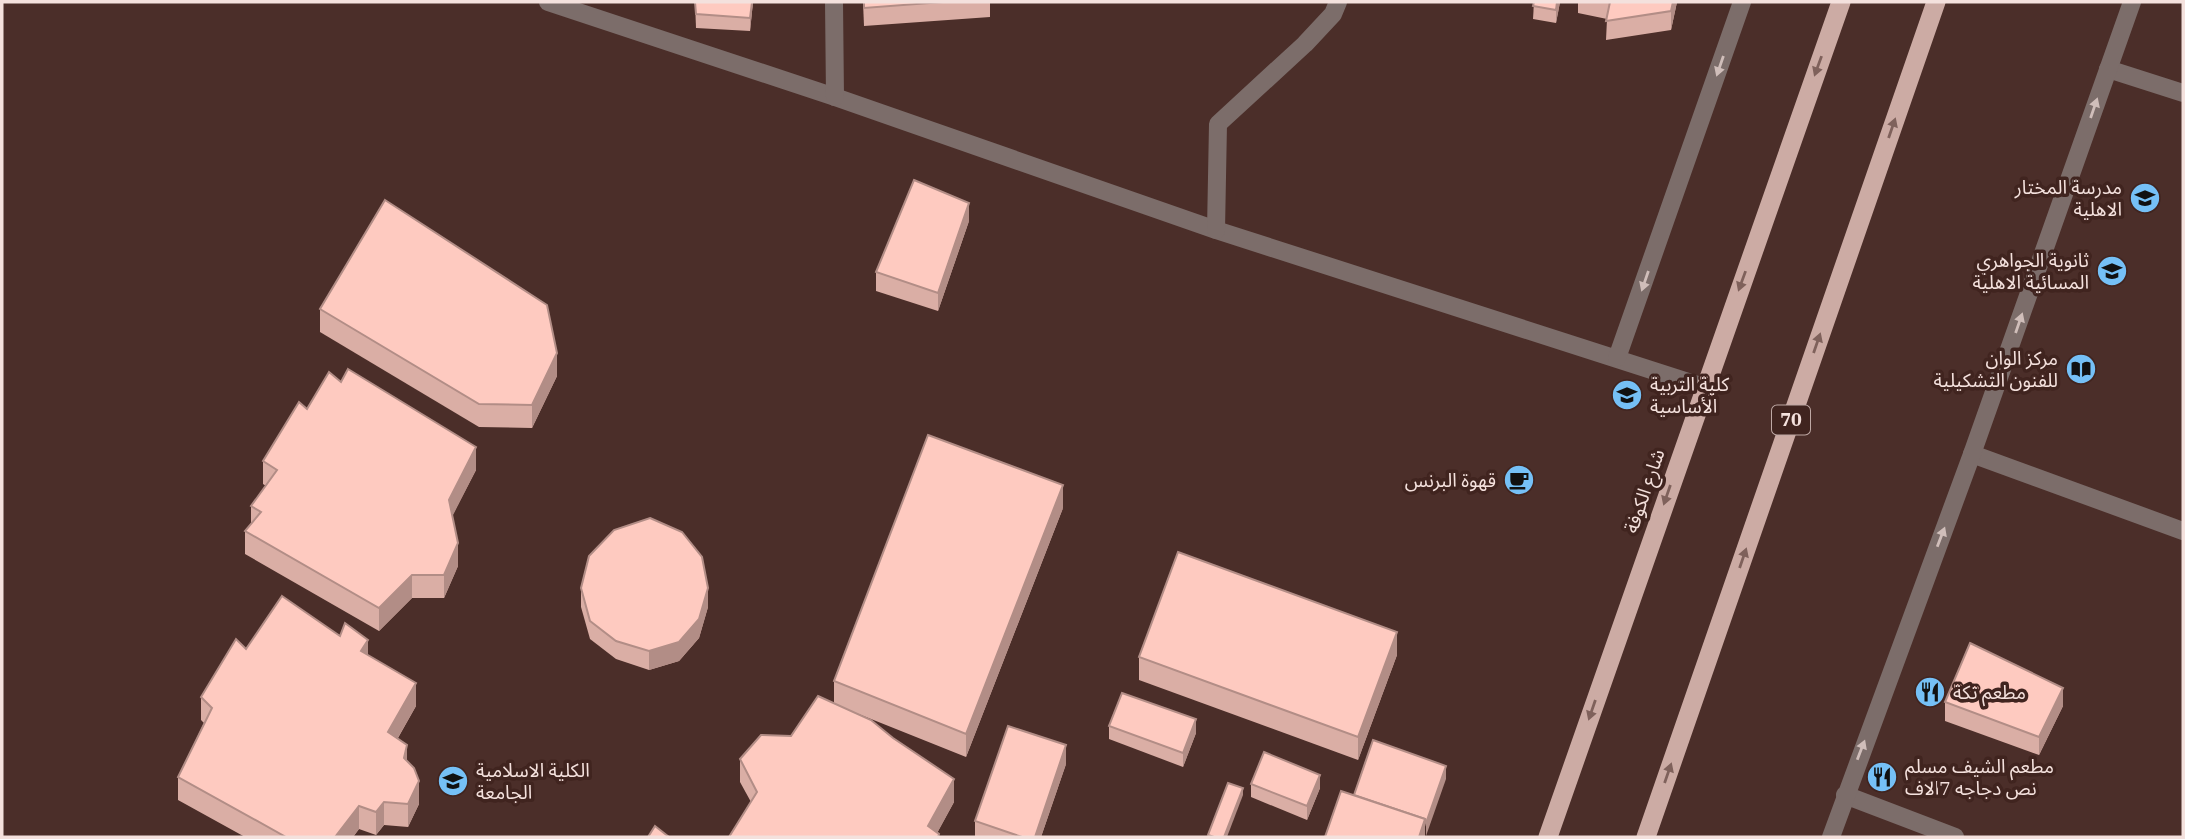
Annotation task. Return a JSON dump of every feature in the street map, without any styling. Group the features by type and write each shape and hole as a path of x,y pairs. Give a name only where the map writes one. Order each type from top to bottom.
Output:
{"highway":[{"name":"شارع الكوفة","path":"1548,837 1841,2"},
{"name":"70","path":"1646,837 1936,2"}],"street":[{"path":"548,2 835,97 1216,230 1704,387"},
{"path":"834,2 835,97"},
{"path":"1216,230 1218,124 1305,44 1332,14 1338,2"},
{"path":"1617,358 1742,2"},
{"path":"1830,837 1972,454 2132,2"},
{"path":"2108,69 2183,93"},
{"path":"1972,454 2183,531"},
{"path":"1845,795 1955,837"}],"building":[{"path":"695,2 752,2 750,18 696,14"},
{"path":"864,2 943,2 864,8"},
{"path":"1534,2 1557,2 1556,10 1533,6"},
{"path":"1610,2 1673,2 1671,11 1606,21"},
{"path":"914,180 969,203 938,293 876,272"},
{"path":"385,200 547,305 557,353 532,405 479,404 320,309"},
{"path":"348,369 476,447 449,500 458,543 444,575 412,575 379,608 245,531 261,512 251,506 277,470 263,461 299,402 307,409 329,372 341,382"},
{"path":"928,435 1063,485 966,734 834,681"},
{"path":"650,518 682,532 702,557 708,588 699,619 679,642 649,651 616,641 590,621 581,588 589,556 614,530"},
{"path":"1178,552 1397,632 1358,737 1139,657"},
{"path":"282,596 340,636 345,623 368,640 361,651 416,683 388,732 407,745 404,758 414,768 419,781 408,804 384,802 376,812 359,806 335,837 286,837 178,777 212,708 201,697 236,639 246,649"},
{"path":"1970,643 2063,688 2039,737 1945,702"},
{"path":"1122,693 1196,719 1183,753 1109,726"},
{"path":"818,696 871,720 954,779 928,826 939,834 938,837 729,837 757,792 740,759 761,735 791,736"},
{"path":"1008,726 1066,745 1035,837 1022,837 975,821"},
{"path":"1373,740 1446,766 1426,823 1425,819 1354,795"},
{"path":"1264,752 1320,775 1307,806 1251,784"},
{"path":"1228,783 1243,788 1224,837 1214,837 1208,835"},
{"path":"1341,791 1425,819 1419,837 1325,837"},
{"path":"655,826 669,837 648,837"}],"place":[{"name":"مدرسة المختار الاهلية","path":"2145,198"},
{"name":"ثانوية الجواهري المسائية الاهلية","path":"2112,271"},
{"name":"مركز الوان للفنون التشكيلية","path":"2081,369"},
{"name":"كلية التربية الأساسية","path":"1627,395"},
{"name":"قهوة البرنس","path":"1519,480"},
{"name":"مطعم تكة","path":"1930,692"},
{"name":"مطعم الشيف مسلم نص دجاجه 7الاف","path":"1882,777"},
{"name":"الكلية الاسلامية الجامعة","path":"453,781"}]}
